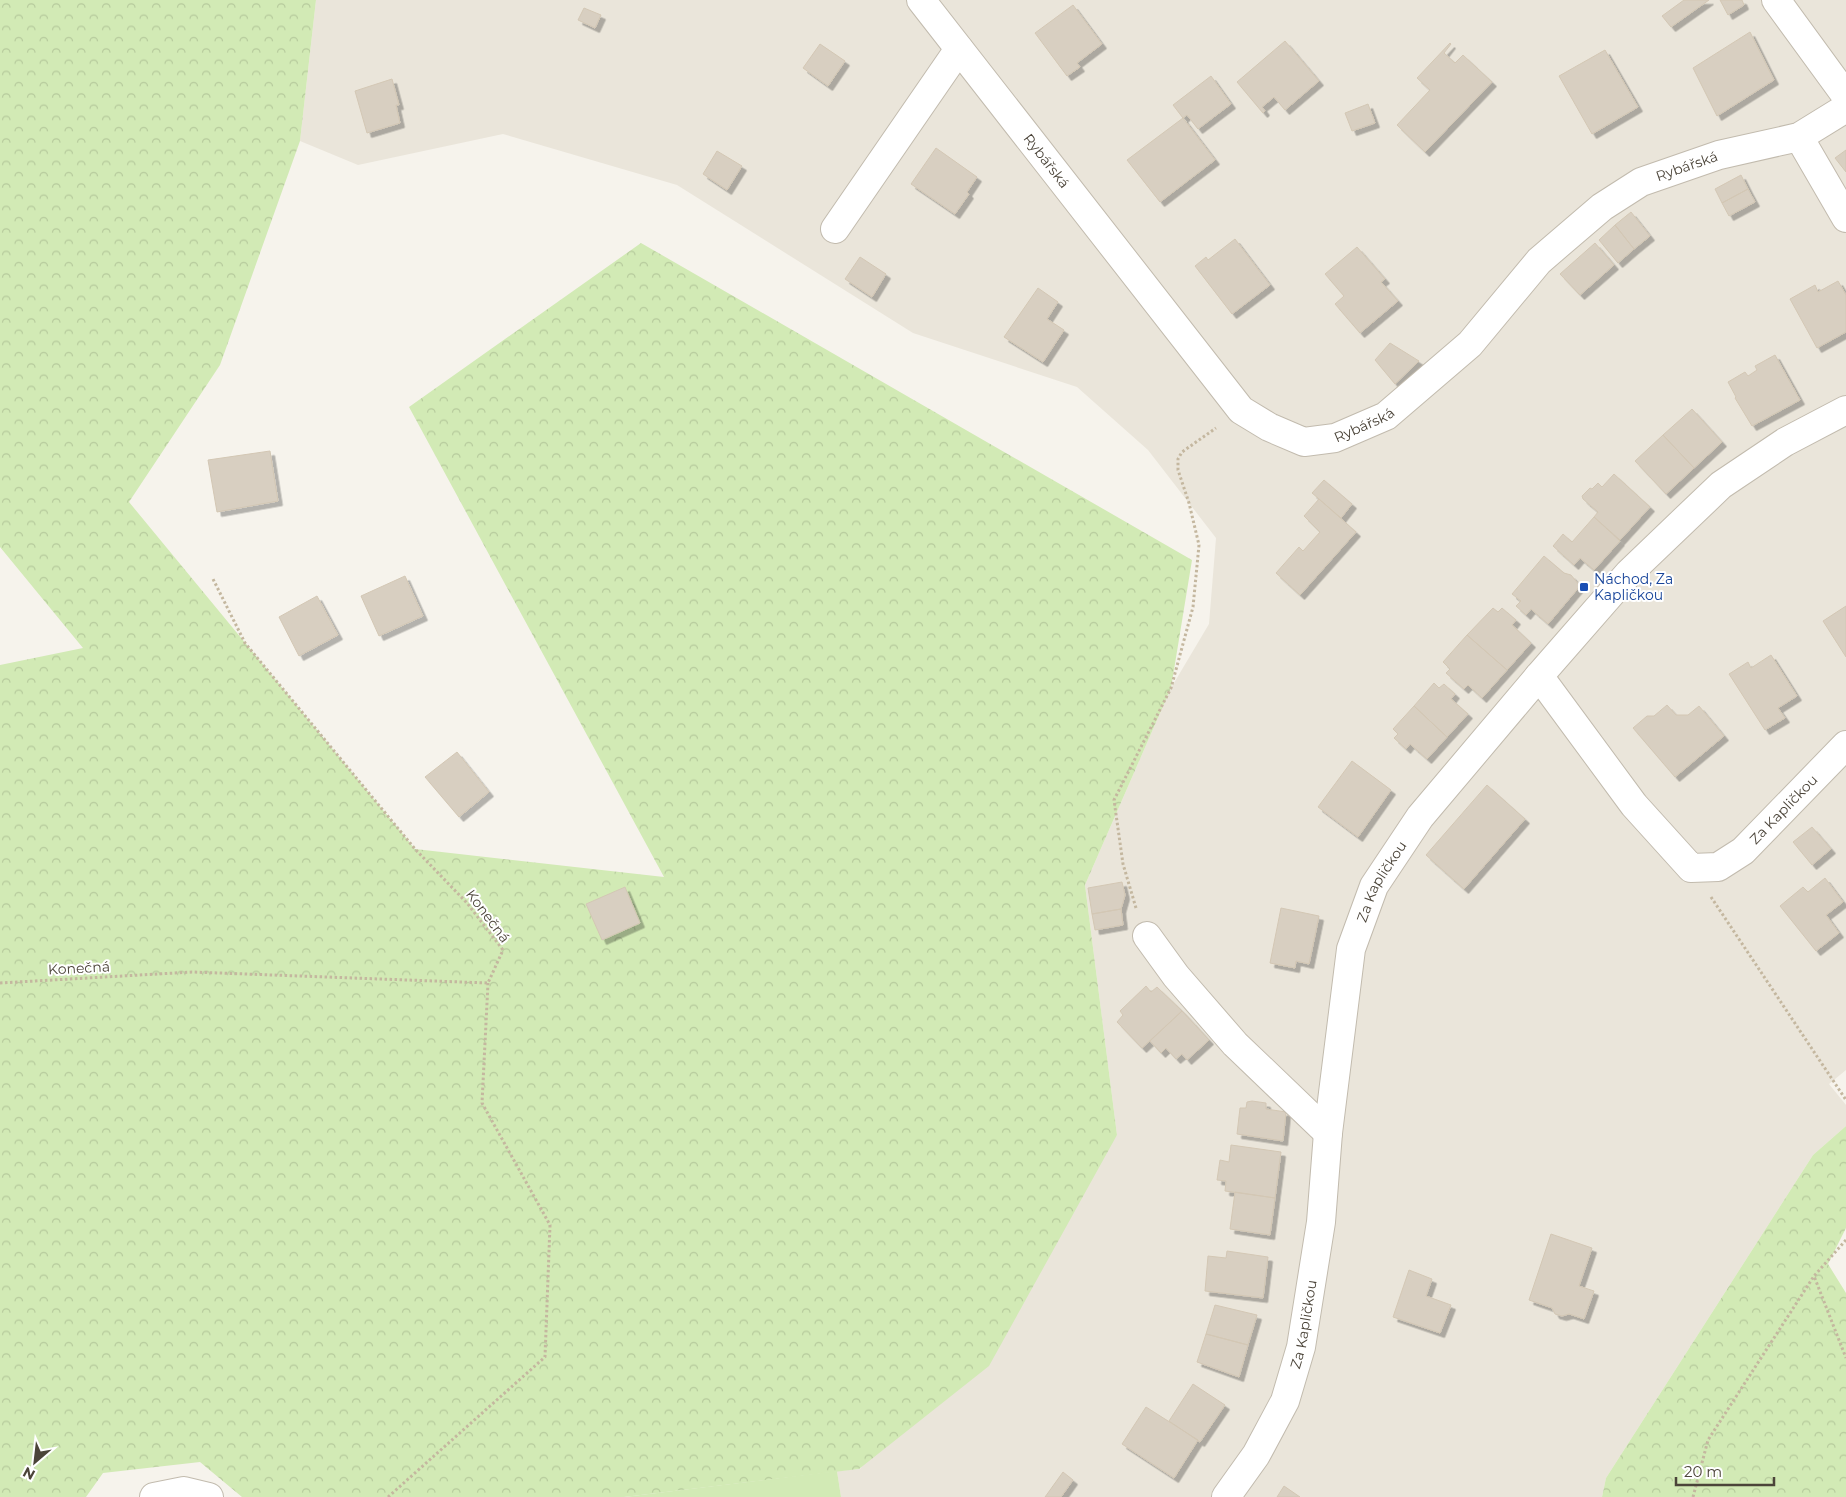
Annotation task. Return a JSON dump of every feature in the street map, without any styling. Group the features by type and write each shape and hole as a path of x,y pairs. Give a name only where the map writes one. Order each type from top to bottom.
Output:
{"street":[{"name":"Rybářská","path":"921,0 1241,410 1269,427 1304,442 1335,438 1386,416 1470,344 1539,261 1602,207 1641,182 1719,155 1798,137 1846,108"},
{"path":"1776,0 1846,96"},
{"path":"835,229 959,49"},
{"path":"1798,137 1845,212"},
{"name":"Za Kapličkou","path":"1226,1497 1256,1455 1285,1401 1300,1347 1321,1222 1328,1133 1352,949 1374,886 1420,817 1538,676 1628,573 1721,485 1785,442 1846,410"},
{"path":"1538,676 1634,805 1691,868"},
{"name":"Za Kapličkou","path":"1691,868 1718,867 1742,851 1846,745"},
{"path":"1147,936 1176,976 1235,1044 1328,1133"},
{"path":"154,1497 184,1491 209,1497"}],"path":[{"path":"1147,936 1137,914 1124,864 1114,800 1172,688 1193,607 1198,546 1189,503 1178,470 1178,458 1182,452 1241,410"},
{"name":"Konečná","path":"0,983 192,972 488,983 503,950 467,903 415,849 245,643 212,578"},
{"path":"1691,868 1846,1100"},
{"path":"388,1497 546,1357 550,1225 482,1103 488,983"},
{"path":"1693,1497 1708,1440 1814,1276 1846,1240"},
{"path":"1814,1276 1846,1358"}],"shaded area":[{"path":"316,0 1846,0 1846,1070 1829,1084 1846,1105 1846,1126 1813,1155 1606,1478 1602,1497 841,1497 837,1471 860,1469 1117,1135 1085,885 1171,688 1209,624 1216,538 1148,450 1077,387 913,333 677,185 503,134 358,165 300,141"}],"green space":[{"path":"0,0 316,0 300,141 220,365 129,502 415,849 664,877 409,407 641,243 1192,560 1171,688 1085,885 1117,1135 989,1366 859,1469 624,1497 242,1497 200,1462 103,1473 86,1497 0,1497 0,665 83,648 0,547"},
{"path":"1846,1126 1846,1228 1828,1264 1846,1293 1846,1497 1602,1497 1606,1478 1813,1155"},
{"path":"837,1471 841,1497 624,1497"}],"building":[{"path":"1684,0 1709,0 1671,27 1662,16"},
{"path":"1720,0 1742,0 1744,5 1728,15"},
{"path":"1073,5 1102,44 1077,63 1080,67 1067,76 1035,33"},
{"path":"584,8 601,15 595,28 578,20"},
{"path":"1750,32 1774,80 1717,116 1693,68"},
{"path":"1285,41 1319,81 1285,110 1274,97 1262,107 1265,111 1263,113 1237,82"},
{"path":"1450,43 1444,53 1455,63 1463,55 1492,82 1425,152 1397,125 1430,90 1417,78"},
{"path":"820,44 845,61 828,86 803,68"},
{"path":"1605,50 1638,107 1592,134 1559,76"},
{"path":"1211,76 1231,104 1198,129 1187,115 1183,118 1173,105"},
{"path":"392,79 399,105 396,105 400,123 367,133 355,91"},
{"path":"1368,104 1375,123 1352,131 1345,113"},
{"path":"1183,118 1215,160 1160,202 1127,160"},
{"path":"936,148 977,177 967,192 969,194 955,214 911,184"},
{"path":"1846,150 1846,172 1835,158"},
{"path":"717,151 742,166 727,190 703,174"},
{"path":"1741,175 1748,189 1722,203 1715,189"},
{"path":"1748,189 1755,202 1729,216 1722,203"},
{"path":"1631,212 1650,236 1634,249 1615,225"},
{"path":"1615,225 1634,249 1618,263 1599,240"},
{"path":"1235,239 1270,285 1232,314 1195,266 1206,257 1208,260"},
{"path":"1595,243 1614,265 1580,295 1560,274"},
{"path":"1357,247 1385,279 1381,282 1398,301 1360,333 1335,304 1344,296 1325,274"},
{"path":"860,257 886,274 872,297 845,279"},
{"path":"1838,281 1846,295 1846,332 1817,348 1790,299 1815,285 1818,292"},
{"path":"1038,288 1058,302 1047,319 1064,330 1043,362 1004,337"},
{"path":"1390,343 1419,361 1395,384 1375,360"},
{"path":"1775,355 1800,400 1752,426 1735,398 1728,382 1745,372 1748,376 1757,370 1755,366"},
{"path":"1692,409 1722,442 1694,468 1663,435"},
{"path":"1663,435 1694,468 1666,494 1635,461"},
{"path":"270,451 278,501 217,512 208,460"},
{"path":"1614,474 1650,507 1620,540 1594,517 1598,512 1582,496 1598,483 1602,487"},
{"path":"1324,480 1352,504 1341,518 1312,493"},
{"path":"1319,499 1356,532 1300,595 1276,573 1299,547 1303,551 1320,532 1304,516"},
{"path":"1594,517 1620,541 1594,570 1580,558 1574,565 1553,546 1563,534 1572,542"},
{"path":"1544,556 1564,573 1571,575 1580,586 1548,624 1531,609 1526,615 1516,606 1521,601 1512,594"},
{"path":"405,576 423,616 379,636 361,596"},
{"path":"317,596 338,635 299,656 279,617"},
{"path":"1846,606 1846,657 1823,621"},
{"path":"1493,608 1498,612 1502,608 1516,620 1512,625 1531,643 1507,670 1467,635"},
{"path":"1467,635 1507,670 1482,698 1468,685 1464,689 1446,673 1450,669 1443,662"},
{"path":"1771,655 1797,696 1778,708 1785,718 1765,730 1729,674 1748,662 1751,668"},
{"path":"1434,683 1439,688 1444,684 1455,694 1451,699 1468,714 1447,737 1414,706"},
{"path":"1667,705 1676,715 1688,715 1699,706 1724,736 1675,777 1633,728 1647,716 1654,716"},
{"path":"1414,706 1447,737 1427,759 1410,744 1406,749 1394,738 1398,734 1393,729"},
{"path":"457,752 489,792 459,817 425,777"},
{"path":"1352,761 1391,790 1358,837 1318,807"},
{"path":"1487,785 1525,819 1464,889 1426,855"},
{"path":"1812,827 1831,849 1812,865 1793,842"},
{"path":"1825,878 1843,902 1826,915 1839,933 1816,951 1780,906 1803,887 1808,892"},
{"path":"1122,882 1125,895 1121,909 1092,914 1088,888"},
{"path":"625,887 640,923 602,940 586,904"},
{"path":"1281,908 1319,916 1309,964 1296,961 1295,968 1270,963"},
{"path":"1121,909 1123,925 1095,930 1092,914"},
{"path":"1146,986 1151,992 1157,987 1182,1011 1142,1048 1117,1022 1123,1015 1120,1011"},
{"path":"1182,1011 1209,1040 1187,1060 1182,1054 1176,1059 1166,1048 1161,1053 1150,1041"},
{"path":"1247,1102 1266,1103 1266,1109 1286,1112 1283,1141 1237,1134 1240,1108 1246,1108"},
{"path":"1231,1145 1281,1152 1275,1198 1225,1191 1226,1181 1217,1180 1220,1160 1229,1162"},
{"path":"1235,1192 1275,1198 1270,1235 1230,1229"},
{"path":"1551,1234 1592,1248 1579,1286 1594,1291 1584,1319 1569,1314 1562,1316 1555,1314 1552,1308 1529,1300"},
{"path":"1227,1251 1268,1257 1263,1298 1205,1291 1208,1256 1226,1258"},
{"path":"1409,1270 1432,1279 1426,1296 1451,1305 1440,1333 1393,1317"},
{"path":"1215,1305 1257,1315 1248,1345 1206,1334"},
{"path":"1206,1334 1248,1345 1239,1377 1197,1362"},
{"path":"1193,1384 1225,1405 1200,1442 1169,1421"},
{"path":"1146,1407 1198,1440 1174,1478 1122,1444"},
{"path":"1063,1472 1073,1480 1061,1497 1045,1497"},
{"path":"1284,1486 1300,1497 1277,1497"}],"place":[{"name":"Náchod, Za Kapličkou","path":"1584,587"}]}
